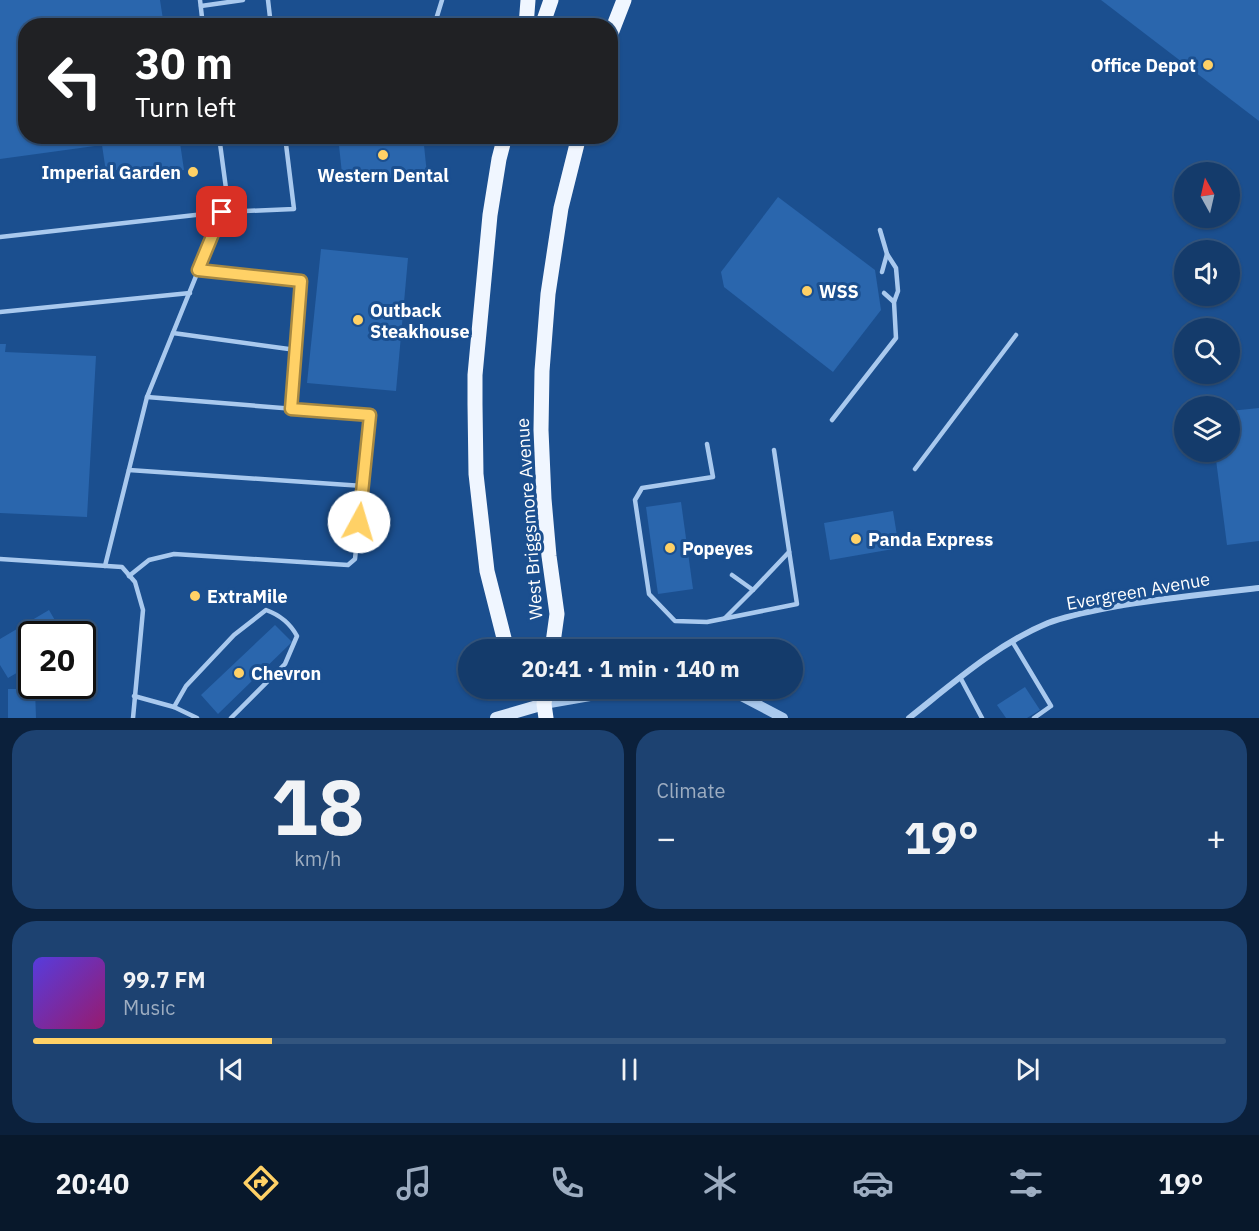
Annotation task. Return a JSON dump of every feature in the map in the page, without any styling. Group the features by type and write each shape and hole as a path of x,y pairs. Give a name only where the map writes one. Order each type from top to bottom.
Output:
{"main road":[{"path":"527,18 528,0"},
{"path":"545,18 551,0"},
{"path":"617,18 624,0"},
{"name":"West Briggsmore Avenue","path":"502,144 490,215 475,375 475,404 476,474 487,571 504,639"},
{"name":"West Briggsmore Avenue","path":"554,639 558,614 549,556 544,499 541,430 543,371 548,294 561,208 577,144"},
{"path":"495,718 545,711"}],"street":[{"name":"Evergreen Avenue","path":"909,718 960,677 1012,641 1049,623 1092,611 1157,600 1259,588"},
{"path":"545,711 592,699"},
{"path":"747,699 783,718"}],"lane":[{"path":"200,0 202,18"},
{"path":"201,6 243,0"},
{"path":"268,0 270,18"},
{"path":"436,18 442,0"},
{"path":"220,144 229,211"},
{"path":"0,237 229,211 294,208 286,144"},
{"path":"105,566 147,397 222,212"},
{"path":"832,420 896,339 894,302 898,291 896,268 887,255 880,230"},
{"path":"882,272 887,255"},
{"path":"198,270 301,281 291,409"},
{"path":"0,312 190,293"},
{"path":"884,293 894,302"},
{"path":"173,333 296,350"},
{"path":"915,468 1016,335"},
{"path":"129,576 149,560 174,554 348,565 355,559 363,486 370,415 147,397"},
{"path":"707,444 713,477 642,488 635,500 649,594 675,621 707,622 797,604 774,450"},
{"path":"129,470 363,486"},
{"path":"724,618 789,552"},
{"path":"0,559 122,567 135,582 143,610 133,718"},
{"path":"732,575 753,590"},
{"path":"174,707 186,687 234,635 266,610 291,625 297,636 285,664 231,718"},
{"path":"1012,641 1051,706 1034,718"},
{"path":"960,677 982,718"},
{"path":"134,696 174,707 197,718"}],"building":[{"path":"0,0 160,0 163,18 18,18 18,144 180,144 184,170 123,178 122,169 106,172 102,145 0,159"},
{"path":"1101,0 1259,0 1259,121"},
{"name":"Western Dental","path":"339,144 424,144 427,174 343,183"},
{"path":"778,197 875,270 881,310 833,372 724,287 721,272"},
{"name":"Outback Steakhouse","path":"321,249 408,258 396,391 307,383"},
{"path":"0,344 6,344 5,352 96,356 87,517 0,513"},
{"path":"1259,408 1259,541 1227,545 1216,462 1240,462 1240,410"},
{"name":"Popeyes","path":"681,502 693,589 658,594 646,507"},
{"path":"893,511 899,548 830,560 824,523"},
{"path":"49,610 55,621 30,621"},
{"path":"275,625 292,642 218,714 201,695"},
{"path":"18,628 18,672 8,678 0,665 0,639"},
{"path":"1025,687 1040,710 1027,718 1006,718 997,705"},
{"path":"8,689 18,689 18,699 35,699 36,718 8,718"}],"place":[{"name":"Office Depot","path":"1208,65"},
{"name":"Western Dental","path":"383,155"},
{"name":"Imperial Garden","path":"193,172"},
{"name":"WSS","path":"807,291"},
{"name":"Outback Steakhouse","path":"358,320"},
{"name":"Panda Express","path":"856,539"},
{"name":"Popeyes","path":"670,548"},
{"name":"ExtraMile","path":"195,596"},
{"name":"Chevron","path":"239,673"}],"route":[{"path":"222,212 198,270 301,281 291,409 370,415 359,522"}]}
